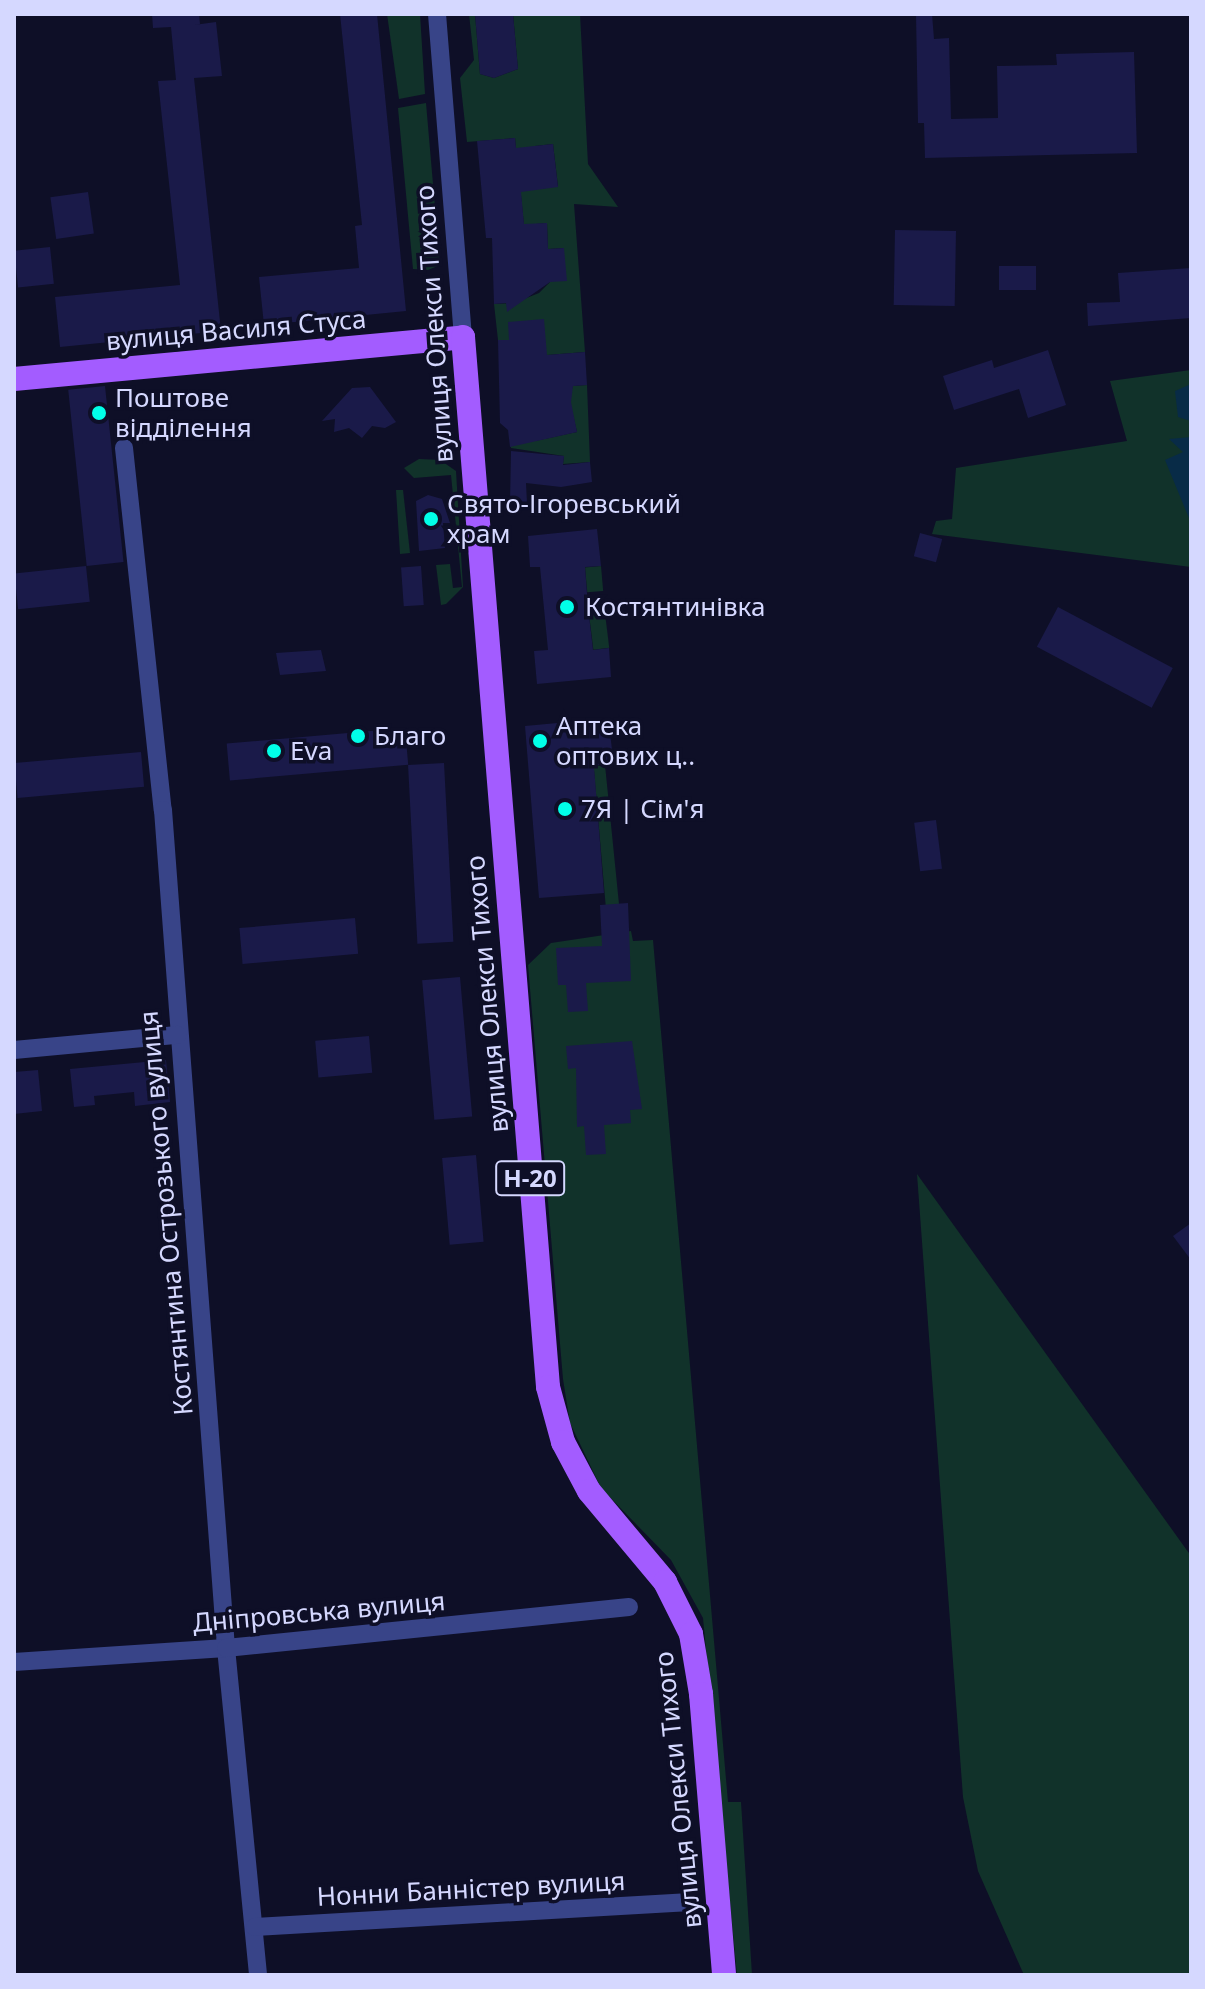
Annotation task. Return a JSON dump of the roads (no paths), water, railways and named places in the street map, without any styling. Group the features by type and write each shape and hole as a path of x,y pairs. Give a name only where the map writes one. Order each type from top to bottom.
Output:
{"main road":[{"name":"вулиця Василя Стуса","path":"14,379 463,337"},
{"name":"вулиця Олекси Тихого","path":"463,337 548,1387 563,1442 589,1491 665,1582 691,1634 701,1694 724,1975"}],"street":[{"name":"вулиця Олекси Тихого","path":"437,14 463,337"},
{"name":"Костянтина Острозького вулиця","path":"124,448 163,810 177,1035 226,1648 258,1975"},
{"path":"14,1050 177,1035"},
{"name":"Дніпровська вулиця","path":"14,1662 226,1648 629,1607"},
{"name":"Нонни Банністер вулиця","path":"255,1927 690,1902"}],"water":[{"path":"1191,384 1191,421 1178,417 1175,391"},
{"path":"1191,437 1191,523 1165,460 1183,452 1169,439"}],"place":[{"name":"Поштове відділення","path":"99,413"},
{"name":"Свято-Ігоревський храм","path":"431,519"},
{"name":"Костянтинівка","path":"567,607"},
{"name":"Благо","path":"358,736"},
{"name":"Аптека оптових ц‥","path":"540,741"},
{"name":"Eva","path":"274,751"},
{"name":"7Я | Сім'я","path":"565,809"}]}
